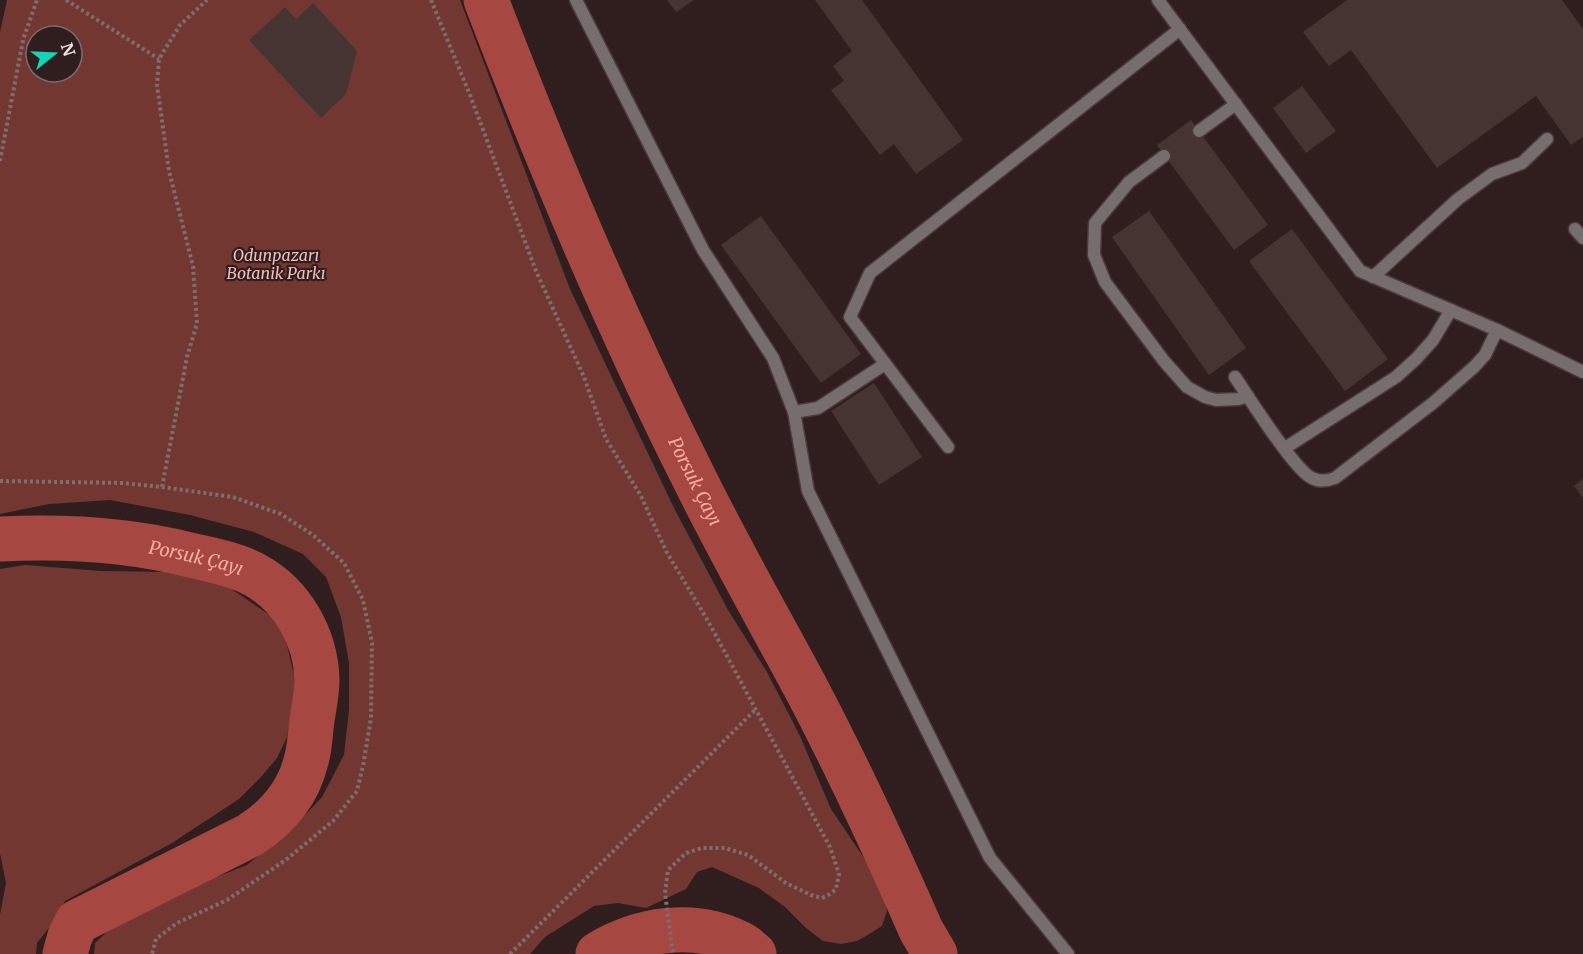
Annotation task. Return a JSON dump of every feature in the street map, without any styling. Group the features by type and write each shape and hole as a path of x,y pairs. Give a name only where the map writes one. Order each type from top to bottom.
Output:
{"street":[{"path":"576,0 703,250 773,358 794,412 808,491 990,858 1068,954"},
{"path":"1158,0 1359,271 1497,330 1583,372"},
{"path":"948,447 850,317 870,273 1180,29"},
{"path":"1199,131 1236,104"},
{"path":"1373,277 1458,199 1492,174 1522,163 1547,139"},
{"path":"1164,156 1129,182 1095,223 1094,255 1105,282 1164,361 1187,387 1215,400 1248,396"},
{"path":"1285,448 1396,377 1416,360 1433,340 1451,310"},
{"path":"1235,377 1305,474 1320,481 1335,478 1433,403 1485,355 1497,330"},
{"path":"794,412 818,408 885,364"}],"path":[{"path":"0,161 23,40 37,0"},
{"path":"66,0 159,59"},
{"path":"162,487 187,357 197,323 193,266 169,171 157,86 159,59 180,25 207,0"},
{"path":"431,0 536,271 584,376 606,439 641,496 666,551 708,621 830,847 839,874 836,889 822,898 786,883 748,855 725,848 702,848 686,853 668,870 665,893 673,954"},
{"path":"0,481 123,483 234,497 281,514 313,535 344,563 363,600 372,643 371,718 357,791 333,821 287,859 226,900 177,923 156,939 152,954"},
{"path":"510,954 755,710"}],"green space":[{"name":"Odunpazarı Botanik Parkı","path":"7,0 460,0 570,289 674,508 728,610 767,672 800,736 831,809 866,861 883,893 887,911 882,926 857,941 841,944 823,941 785,907 759,888 712,867 697,872 686,889 646,908 618,903 594,906 545,937 530,954 94,954 95,943 121,919 247,865 291,830 322,797 344,755 349,710 349,663 341,617 326,577 303,554 254,532 190,515 110,500 49,504 0,514 0,32"},
{"path":"25,565 101,571 171,572 201,577 227,586 271,616 285,637 296,683 287,737 277,758 239,799 172,843 65,901 55,920 37,943 36,954 0,954 0,915 6,883 0,853 0,569"}],"building":[{"path":"667,0 694,0 676,12"},
{"path":"815,0 862,0 963,140 916,174 894,144 880,155 831,90 844,81 833,66 852,51"},
{"path":"1347,0 1562,0 1583,29 1583,137 1571,145 1536,96 1437,168 1351,50 1329,66 1303,32"},
{"path":"313,3 357,51 346,94 321,118 249,40 285,7 296,19"},
{"path":"1302,86 1336,131 1306,153 1273,108"},
{"path":"1191,120 1268,225 1234,250 1157,145"},
{"path":"1149,211 1246,348 1209,375 1112,237"},
{"path":"761,216 861,354 821,383 721,245"},
{"path":"1292,229 1388,359 1345,391 1249,261"},
{"path":"874,383 922,457 879,485 831,411"},
{"path":"1583,479 1583,498 1574,486"}],"waterway":[{"name":"Porsuk Çayı","path":"486,0 558,182 637,361 708,505 838,751 921,930 935,954"},
{"name":"Porsuk Çayı","path":"0,539 48,538 119,542 214,560 240,568 268,583 291,606 307,633 316,664 317,680 307,756 298,784 286,804 250,835 77,922 65,954"},
{"name":"Porsuk Çayı","path":"598,954 631,938 667,930 686,930 722,936 741,944 754,954"}]}
